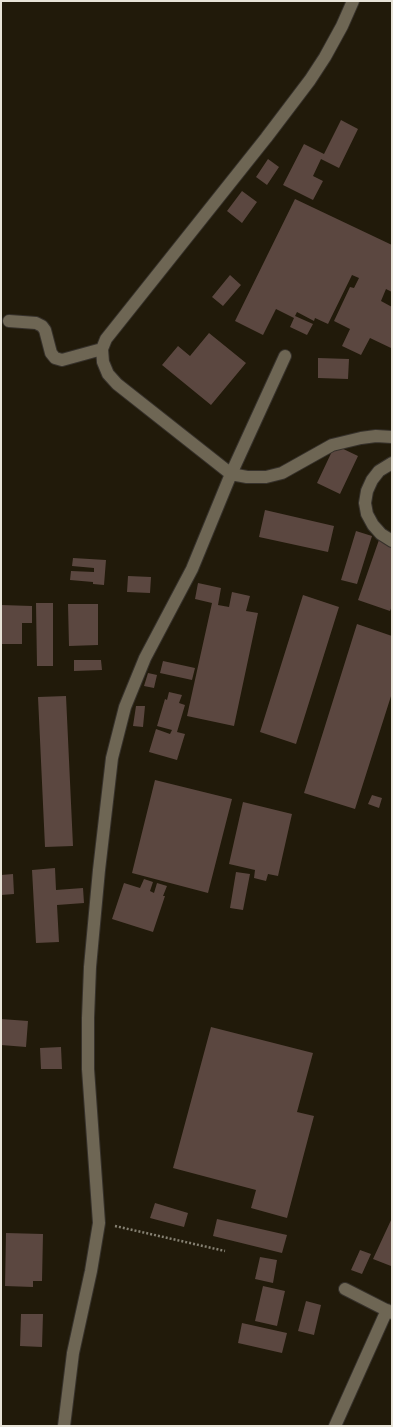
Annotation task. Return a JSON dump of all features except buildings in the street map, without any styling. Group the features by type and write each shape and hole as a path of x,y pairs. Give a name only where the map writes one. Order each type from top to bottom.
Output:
{"street":[{"path":"352,1 342,26 310,80 266,138 112,330 102,349 103,362 108,374 117,384 231,474 247,477 266,477 282,473 332,445 360,438 376,436 392,437"},
{"path":"9,321 36,322 42,326 45,330 51,353 55,358 62,360 102,349"},
{"path":"64,1426 73,1353 91,1271 99,1223 88,1069 88,1018 90,967 98,877 112,758 125,707 145,658 192,569 231,474 284,356"},
{"path":"392,463 379,471 372,480 367,491 365,503 373,525 381,534 392,541"},
{"path":"334,1426 390,1311 345,1289"}],"path":[{"path":"99,1223 225,1251"}]}
